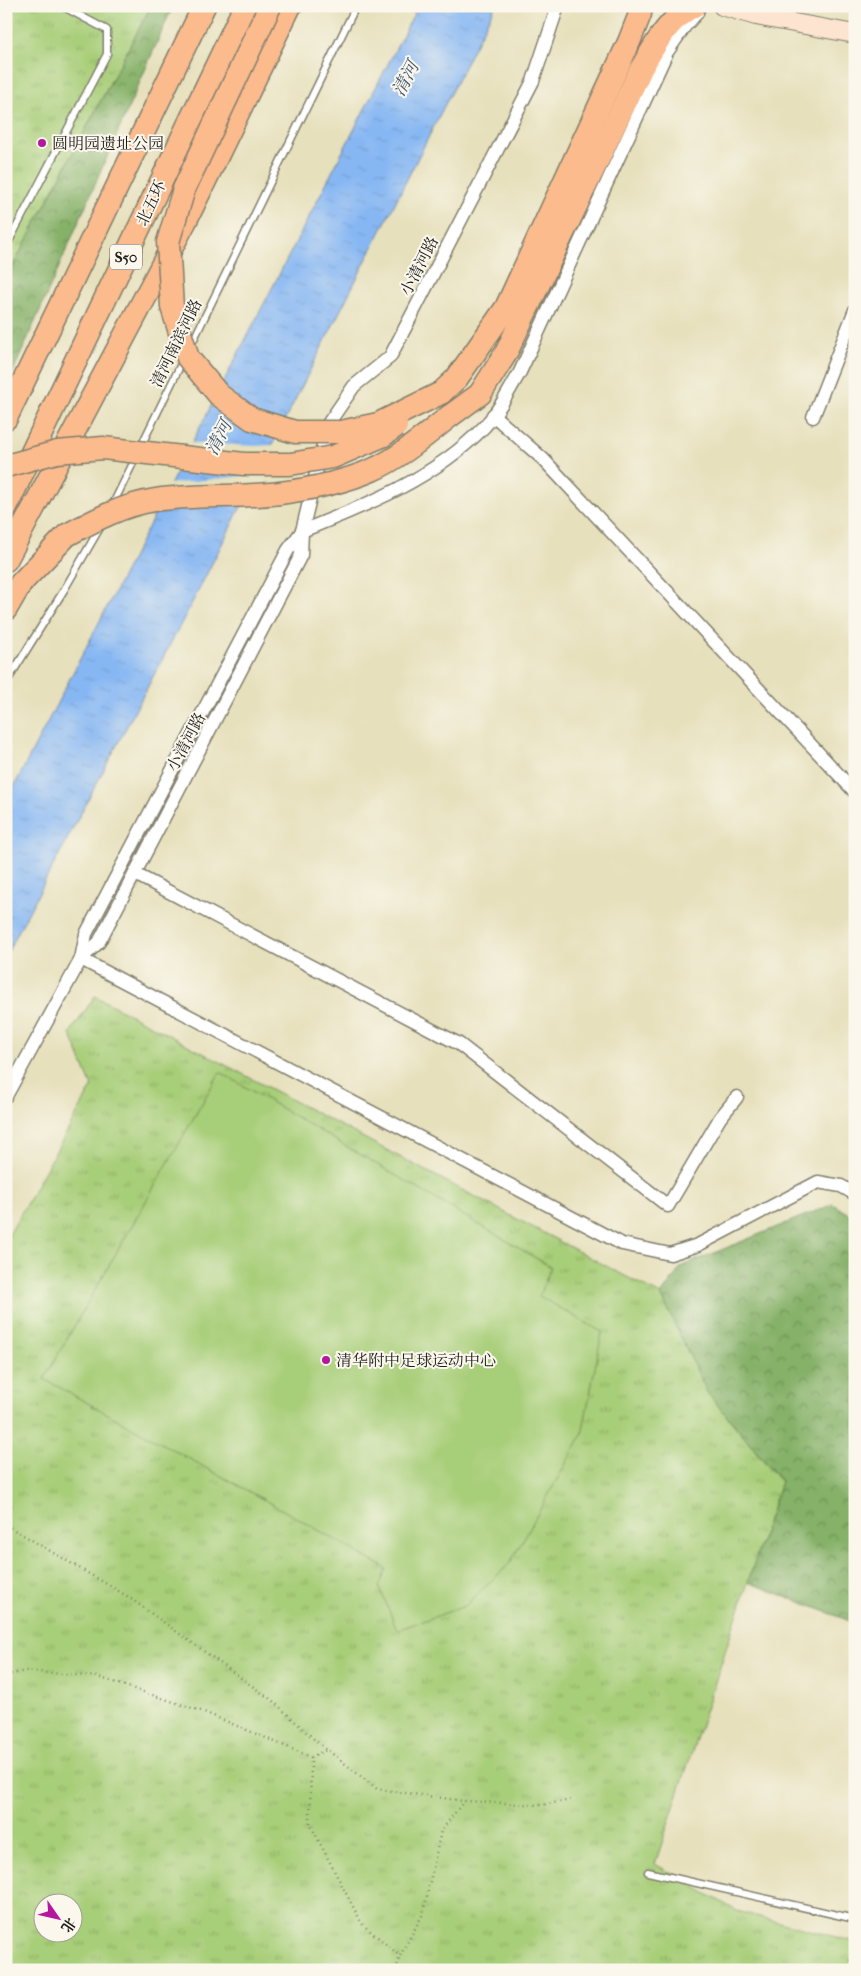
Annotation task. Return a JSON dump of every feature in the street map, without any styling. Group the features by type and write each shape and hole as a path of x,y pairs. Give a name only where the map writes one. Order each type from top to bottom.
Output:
{"highway":[{"path":"124,174 195,6"},
{"name":"S50","path":"6,418 204,6"},
{"name":"北五环","path":"6,507 245,6"},
{"path":"270,6 184,189 168,242 172,308 188,358 219,395 252,419 295,432 341,432 378,424 442,393"},
{"path":"6,560 185,222 290,6"},
{"path":"6,466 57,452 102,448 244,464 290,464 333,457 382,436 442,393 457,378 506,308 629,42 640,14 641,6"},
{"path":"6,609 21,583 67,535 108,513 153,500 280,493 326,485 373,469 414,445 480,394 506,354 641,69 659,38 682,12 694,6"}],"street":[{"name":"小清河路","path":"80,959 100,942 301,555 302,531 328,424 354,386 390,357 533,81 558,6"},
{"path":"302,531 370,504 424,474 460,449 485,426 520,372 667,52 685,26 704,6"},
{"path":"722,6 756,16 855,34"},
{"path":"813,417 855,310"},
{"path":"493,415 544,459 855,792"},
{"name":"小清河路","path":"6,1096 80,959 86,934 288,550 302,531"},
{"path":"135,874 459,1044 668,1206 720,1118 737,1097"},
{"path":"80,959 622,1244 670,1254 698,1245 818,1182 841,1186 855,1194"}],"lane":[{"path":"6,247 108,54 107,30 62,6"},
{"name":"清河南滨河路","path":"6,683 64,590 112,505 356,6"},
{"path":"648,1872 855,1919"}],"path":[{"path":"6,1525 127,1596 273,1701 326,1750 377,1789 464,1802 541,1805 572,1800"},
{"path":"6,1675 26,1672 98,1677 204,1712 311,1757 326,1750"},
{"path":"311,1757 310,1824 362,1924 400,1956"},
{"path":"396,1970 400,1956 423,1914 441,1831 464,1802"},
{"path":"846,1970 855,1948"}],"green space":[{"name":"圆明园遗址公园","path":"6,6 151,6 6,279"},
{"path":"151,6 173,6 6,388 6,279"},
{"path":"95,996 661,1295 707,1392 781,1482 655,1864 737,1911 855,1942 855,1970 6,1970 6,1240 92,1087 70,1033"},
{"name":"清华附中足球运动中心","path":"220,1072 551,1267 539,1296 602,1332 582,1435 510,1563 465,1606 397,1630 379,1586 387,1569 44,1379"},
{"path":"833,1204 855,1218 855,1623 748,1582 781,1481 707,1392 661,1295 682,1266"}],"water":[{"name":"清河","path":"418,6 495,6 192,603 6,955 6,802"}],"pier":[{"path":"190,443 276,445 267,462 181,460"},
{"path":"261,474 252,493 160,501 169,484"}],"place":[{"name":"圆明园遗址公园","path":"42,143"},
{"name":"清华附中足球运动中心","path":"326,1360"}]}
